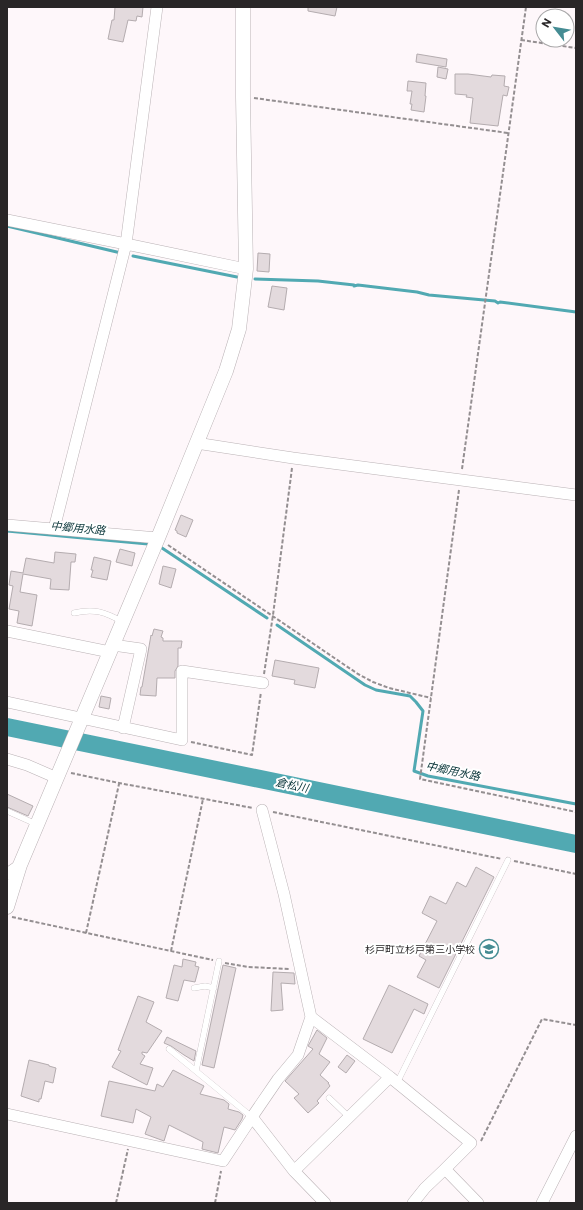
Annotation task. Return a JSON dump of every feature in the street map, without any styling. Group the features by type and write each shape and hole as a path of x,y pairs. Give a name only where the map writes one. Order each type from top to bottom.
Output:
{"street":[{"path":"54,529 126,244 157,7"},
{"path":"7,907 20,865 158,538 226,370 239,329 246,270 243,7"},
{"path":"7,220 246,270"},
{"path":"196,443 293,458 576,495"},
{"path":"7,525 158,538"},
{"path":"7,631 112,648 141,649 123,728"},
{"path":"7,702 182,740 182,671 263,683"},
{"path":"7,759 27,765 60,769"},
{"path":"7,1114 223,1160 278,1079 298,1055 312,1017 284,894 262,810"},
{"path":"7,874 20,865"},
{"path":"312,1017 394,1080 471,1143 412,1203"},
{"path":"294,1171 348,1117 394,1080"},
{"path":"252,1117 294,1171 325,1203"},
{"path":"542,1203 576,1136"},
{"path":"445,1170 478,1203"}],"lane":[{"path":"74,614 84,611 95,611 108,614 123,622"},
{"path":"7,812 37,824"},
{"path":"394,1080 508,860"},
{"path":"196,1071 219,961"},
{"path":"194,988 205,986 214,988"},
{"path":"168,1049 252,1117"},
{"path":"329,1098 348,1117"}],"path":[{"path":"526,7 420,779 576,812"},
{"path":"521,40 576,48"},
{"path":"243,97 508,133"},
{"path":"182,740 252,755 273,615 293,458"},
{"path":"158,538 358,674 389,688 431,698"},
{"path":"60,769 119,783 262,810 576,874"},
{"path":"86,933 119,783"},
{"path":"172,951 203,799"},
{"path":"7,916 248,968 301,969"},
{"path":"481,1142 542,1019 576,1026"},
{"path":"116,1203 129,1140"},
{"path":"215,1203 223,1160"}],"building":[{"path":"115,7 143,7 142,17 137,16 136,21 128,20 123,42 108,39 112,20 114,20"},
{"path":"308,7 337,7 335,16 308,11"},
{"path":"417,54 447,59 446,67 416,62"},
{"path":"438,67 448,69 446,79 437,77"},
{"path":"455,74 491,77 492,75 505,76 504,86 509,87 507,96 503,95 498,126 470,123 473,98 466,97 467,95 455,94"},
{"path":"408,81 426,83 424,112 411,110 412,104 410,104 412,91 407,91"},
{"path":"258,253 270,254 269,272 257,271"},
{"path":"272,286 287,288 284,310 268,307"},
{"path":"181,515 193,520 186,537 177,533 175,530"},
{"path":"120,549 135,553 132,566 116,562"},
{"path":"55,552 76,554 75,562 71,562 69,590 50,589 51,579 23,574 20,592 37,595 32,626 17,623 19,611 9,609 13,586 9,585 11,571 23,573 26,558 54,563"},
{"path":"94,557 111,561 107,580 91,577"},
{"path":"163,566 176,569 171,588 159,584"},
{"path":"154,629 163,631 161,637 163,638 163,641 182,641 181,648 178,648 178,666 175,671 175,678 157,678 156,696 140,695 151,635 152,636"},
{"path":"275,660 319,668 315,688 294,684 295,680 272,676"},
{"path":"101,696 111,698 109,709 99,707"},
{"path":"7,794 33,806 28,816 7,807"},
{"path":"476,867 494,877 439,988 417,977 426,960 419,956 437,921 422,913 430,896 446,904 457,882 466,887"},
{"path":"183,959 196,962 195,966 199,967 195,982 184,980 178,1001 166,998 174,965 182,967"},
{"path":"223,965 236,968 214,1068 202,1065"},
{"path":"273,972 294,973 295,984 281,983 283,1010 271,1011"},
{"path":"389,985 428,1004 424,1014 414,1009 392,1053 363,1039"},
{"path":"138,996 154,1002 146,1022 162,1031 147,1053 142,1052 145,1056 140,1064 153,1068 147,1085 112,1067 121,1051 118,1050"},
{"path":"317,1030 327,1038 319,1054 330,1062 320,1075 329,1083 330,1086 317,1101 319,1103 308,1113 294,1098 299,1094 285,1081 313,1049 308,1046"},
{"path":"167,1037 196,1051 194,1061 164,1043"},
{"path":"347,1055 355,1061 346,1073 338,1067"},
{"path":"29,1060 56,1068 53,1083 45,1081 39,1102 21,1096"},
{"path":"173,1070 204,1086 200,1094 224,1100 229,1104 228,1109 239,1112 243,1115 235,1130 224,1127 218,1153 202,1149 203,1142 169,1125 164,1141 145,1134 151,1117 136,1109 133,1123 101,1116 109,1081 155,1091 157,1084 163,1087"}],"waterway":[{"path":"7,226 121,253"},
{"path":"133,256 237,277"},
{"path":"255,279 318,281 354,286 358,285 576,312"},
{"name":"中郷用水路","path":"7,531 148,544"},
{"name":"中郷用水路","path":"162,548 267,618"},
{"name":"中郷用水路","path":"277,625 365,685 376,690 410,696 416,702 423,711 414,771 428,776 576,804"},
{"name":"倉松川","path":"7,727 576,844"}],"place":[{"name":"杉戸町立杉戸第三小学校","path":"489,949"}]}
